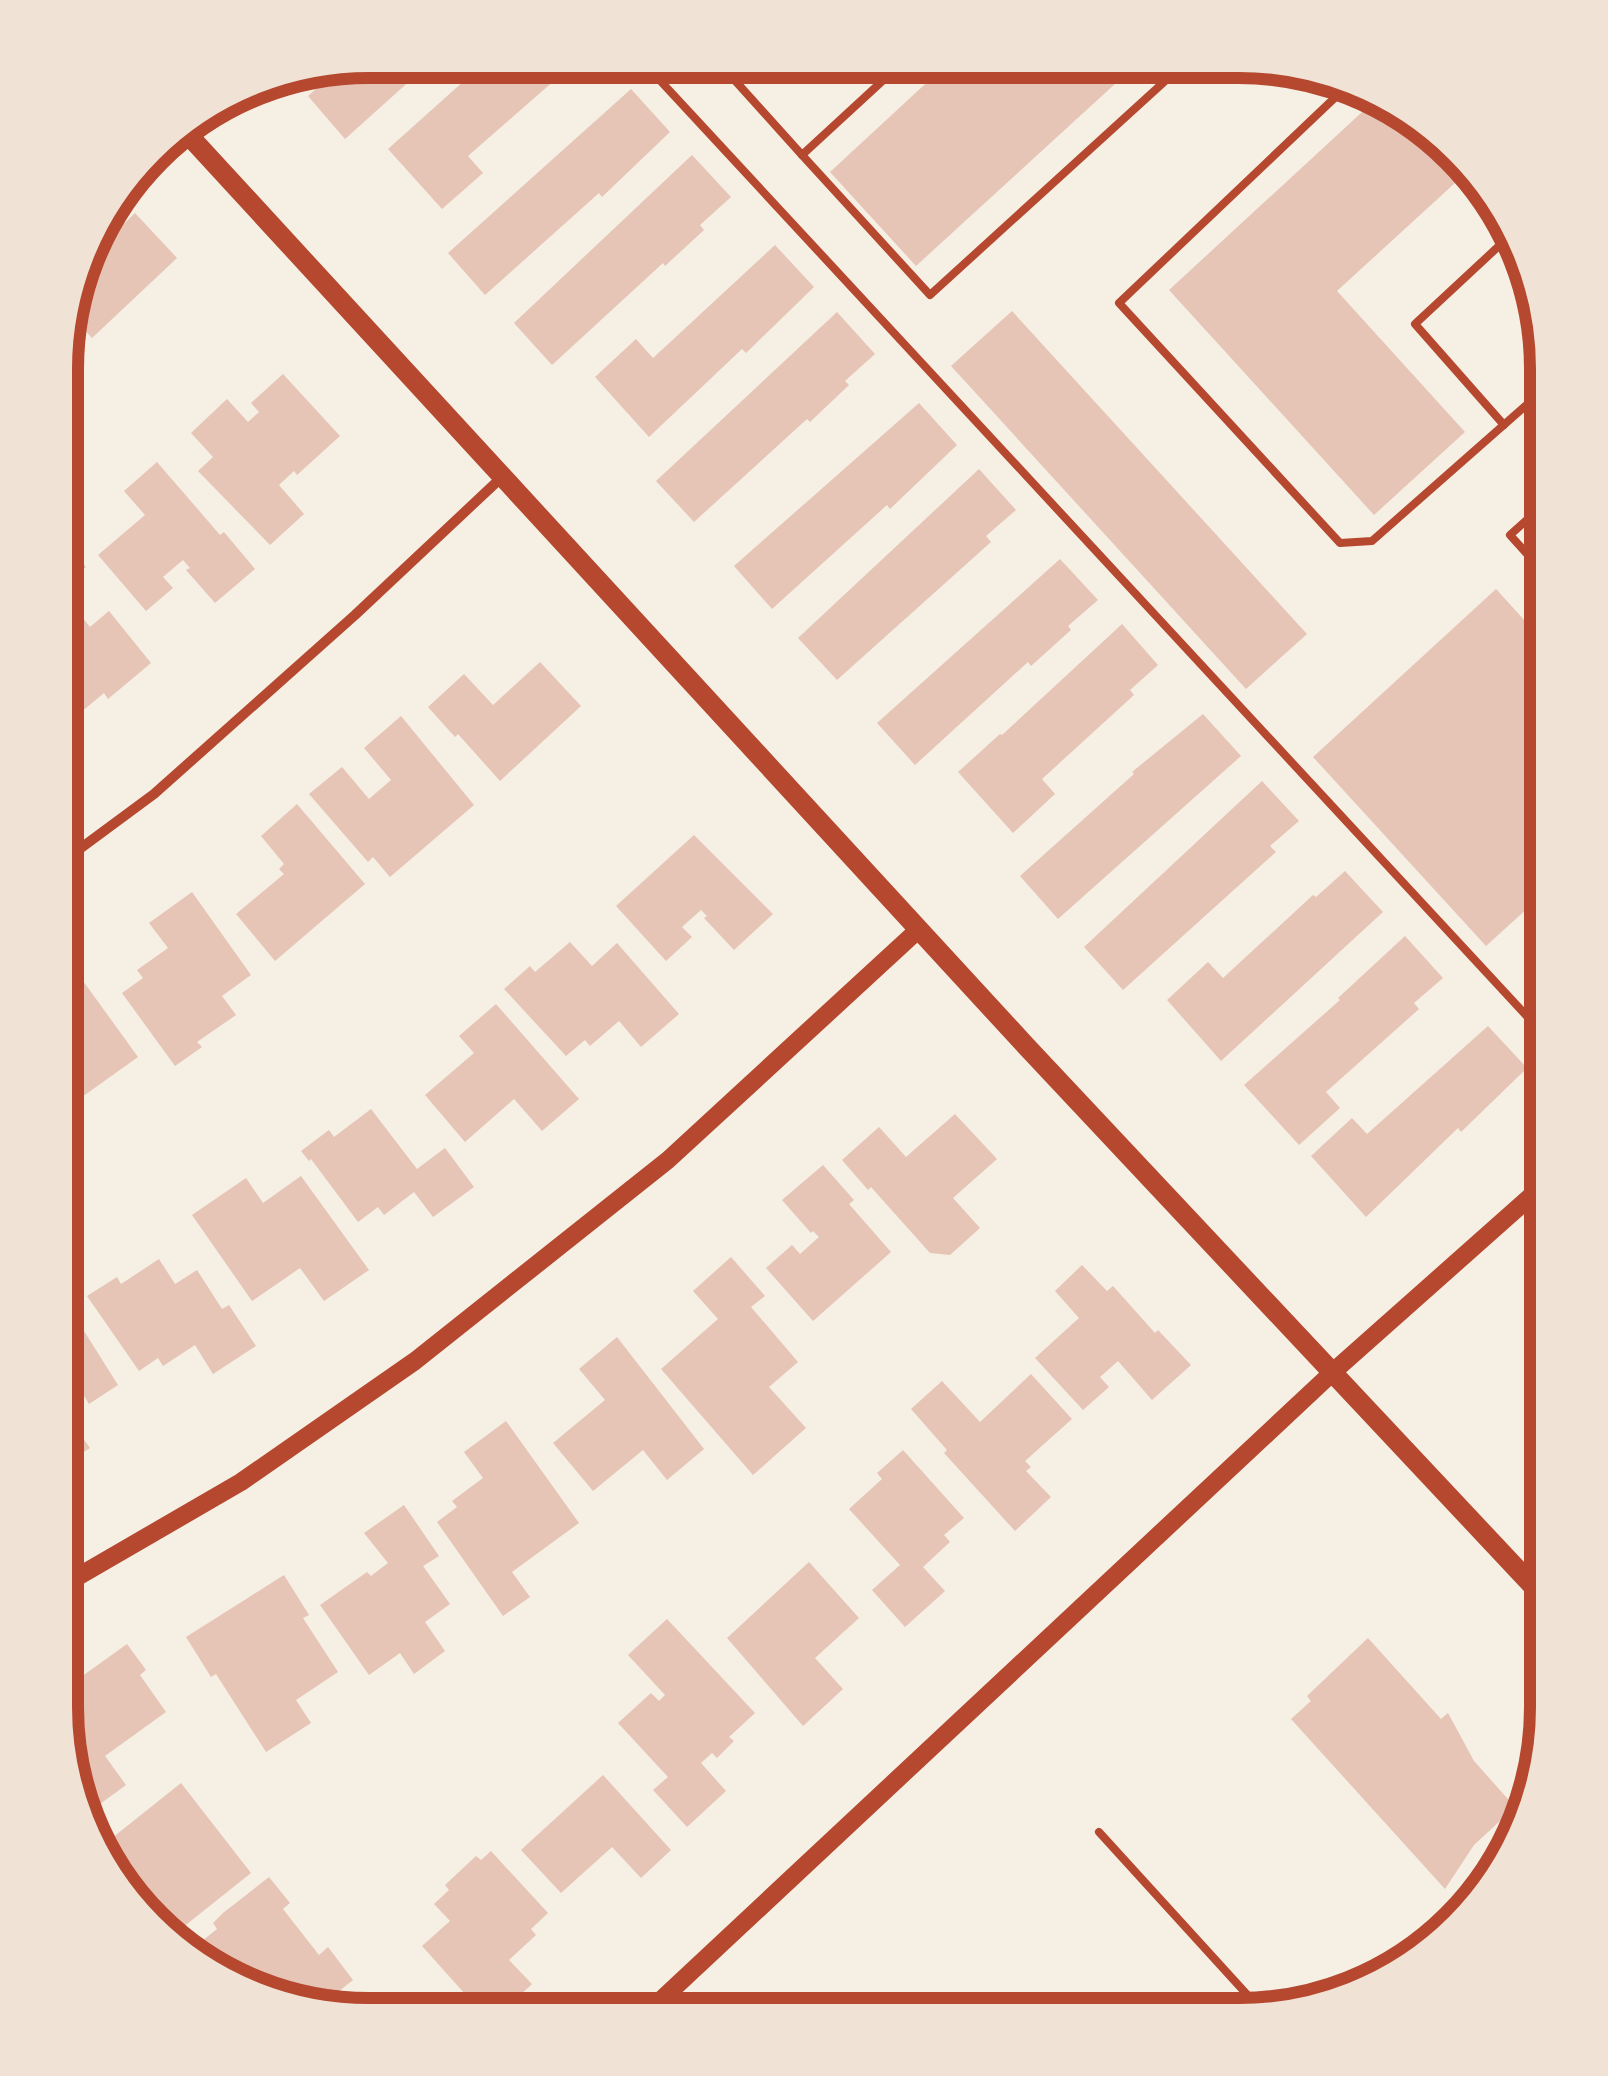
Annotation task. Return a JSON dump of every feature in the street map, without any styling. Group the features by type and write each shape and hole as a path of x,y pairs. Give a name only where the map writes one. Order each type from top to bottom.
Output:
{"main road":[{"path":"191,138 918,930 1530,1583"}],"street":[{"path":"78,850 154,794 355,616 503,476"},
{"path":"78,1577 242,1482 415,1361 668,1160 918,930"},
{"path":"663,1998 1334,1372 1530,1197"}],"lane":[{"path":"658,78 1530,1020"},
{"path":"734,78 930,295 1168,78"},
{"path":"802,155 886,78"},
{"path":"1338,95 1120,303 1340,543 1372,540 1530,402"},
{"path":"1502,244 1415,324 1504,424"},
{"path":"1530,518 1510,536 1530,558"},
{"path":"1099,1832 1250,1998"}],"building":[{"path":"413,78 345,139 308,96 330,80"},
{"path":"467,78 557,78 468,156 483,173 442,209 388,149"},
{"path":"932,78 1122,78 916,266 830,172"},
{"path":"631,89 670,132 602,197 599,193 485,295 448,253"},
{"path":"1367,108 1385,116 1432,150 1460,178 1337,291 1465,432 1374,515 1169,290"},
{"path":"692,155 731,197 700,225 704,230 552,365 514,323"},
{"path":"135,213 177,258 92,338 81,326 87,293 107,241"},
{"path":"775,245 814,287 746,353 742,349 649,437 595,377 636,339 653,358"},
{"path":"1012,311 1307,634 1246,689 951,366"},
{"path":"837,312 875,354 845,381 849,385 810,422 807,419 694,522 656,481"},
{"path":"283,374 340,436 297,475 294,471 279,485 304,514 270,545 198,471 213,457 191,433 227,399 248,422 259,412 251,403"},
{"path":"919,403 957,445 890,509 887,505 772,609 734,566"},
{"path":"157,462 255,569 215,603 186,570 190,568 183,560 163,577 173,588 146,611 98,555 145,515 124,491"},
{"path":"979,469 1016,510 986,536 991,542 837,680 798,638"},
{"path":"78,557 86,567 78,574"},
{"path":"1060,559 1098,600 1068,626 1071,630 1031,666 1028,662 915,765 877,723"},
{"path":"1496,589 1530,626 1530,906 1486,946 1313,757"},
{"path":"109,611 151,663 108,699 104,693 78,715 78,612 90,627"},
{"path":"1122,624 1158,665 1130,690 1134,695 1042,779 1055,794 1013,833 958,772"},
{"path":"540,662 581,706 500,781 428,707 464,674 493,705"},
{"path":"1203,714 1241,756 1058,919 1020,876 1132,772"},
{"path":"401,716 474,805 390,877 373,857 368,862 309,794 342,767 369,799 391,780 364,748"},
{"path":"1262,781 1299,821 1270,846 1276,852 1123,990 1084,947"},
{"path":"297,804 365,884 275,961 236,914 284,874 279,869 284,864 261,836"},
{"path":"694,835 773,914 734,950 701,910 682,927 692,937 666,961 616,906"},
{"path":"1345,871 1383,912 1221,1061 1167,1000 1208,962 1223,978 1313,895 1316,897"},
{"path":"192,892 251,975 222,996 236,1015 197,1042 202,1047 175,1066 122,993 143,978 137,970 168,948 149,923"},
{"path":"1405,936 1443,978 1414,1003 1419,1009 1326,1092 1340,1108 1299,1145 1244,1085"},
{"path":"570,942 592,966 617,943 679,1014 641,1047 619,1021 590,1046 585,1040 566,1056 504,989 530,966 535,972"},
{"path":"78,974 138,1057 78,1100"},
{"path":"496,1004 579,1099 542,1131 514,1099 465,1142 425,1095 474,1053 459,1036"},
{"path":"1488,1026 1527,1068 1366,1217 1311,1156 1352,1118 1367,1134"},
{"path":"371,1109 417,1169 445,1148 474,1187 433,1217 414,1192 384,1215 378,1207 358,1222 301,1151 329,1130 334,1137"},
{"path":"955,1114 997,1159 953,1198 980,1228 950,1255 930,1253 842,1160 879,1127 906,1157"},
{"path":"823,1165 854,1200 849,1204 891,1252 813,1321 766,1268 792,1245 800,1254 819,1237 782,1200"},
{"path":"301,1176 369,1270 324,1301 300,1268 252,1301 192,1215 246,1178 263,1203"},
{"path":"731,1257 765,1296 751,1307 798,1362 769,1387 806,1428 753,1475 661,1369 718,1319 693,1291"},
{"path":"159,1259 175,1284 197,1270 222,1309 229,1305 256,1346 213,1374 195,1345 163,1366 158,1358 139,1371 87,1296 117,1277 121,1284"},
{"path":"1082,1265 1107,1291 1113,1286 1155,1333 1158,1330 1191,1365 1152,1400 1118,1361 1100,1377 1109,1387 1083,1410 1035,1358 1079,1318 1055,1291"},
{"path":"78,1324 118,1385 89,1404 81,1391 78,1393"},
{"path":"617,1337 704,1449 667,1480 643,1450 593,1491 553,1443 605,1400 579,1369"},
{"path":"1031,1374 1072,1419 1025,1461 1031,1467 1026,1471 1051,1497 1015,1531 944,1453 947,1450 911,1409 942,1381 980,1422"},
{"path":"506,1421 579,1523 512,1572 530,1597 503,1616 437,1522 457,1507 452,1501 483,1478 464,1452"},
{"path":"78,1431 90,1448 78,1456"},
{"path":"903,1450 964,1518 944,1535 950,1542 923,1567 945,1591 905,1627 872,1590 900,1565 849,1509 882,1479 877,1473"},
{"path":"404,1505 439,1556 423,1566 450,1604 425,1622 445,1651 414,1674 400,1653 369,1675 320,1605 367,1572 371,1576 388,1563 364,1533"},
{"path":"809,1562 859,1618 815,1658 843,1689 803,1726 727,1638"},
{"path":"284,1575 309,1615 303,1618 338,1672 296,1700 311,1723 266,1752 216,1674 211,1677 186,1637"},
{"path":"667,1619 755,1713 729,1737 734,1741 717,1758 712,1753 701,1763 726,1791 687,1827 653,1790 668,1777 618,1723 651,1693 659,1701 665,1695 628,1655"},
{"path":"1368,1638 1441,1719 1448,1713 1474,1761 1513,1805 1474,1845 1445,1889 1291,1719 1311,1701 1307,1696"},
{"path":"127,1644 146,1670 140,1675 166,1712 105,1756 126,1785 96,1807 80,1746 78,1679"},
{"path":"603,1775 671,1850 641,1878 612,1847 561,1893 521,1850"},
{"path":"181,1783 251,1873 180,1929 138,1885 110,1840"},
{"path":"491,1851 548,1913 531,1929 536,1935 509,1960 532,1984 517,1998 469,1998 422,1946 450,1921 434,1904 449,1890 445,1885 476,1856 481,1860"},
{"path":"269,1877 290,1903 283,1909 319,1955 328,1947 353,1980 333,1996 275,1983 240,1969 199,1944 217,1929 213,1923"}]}
